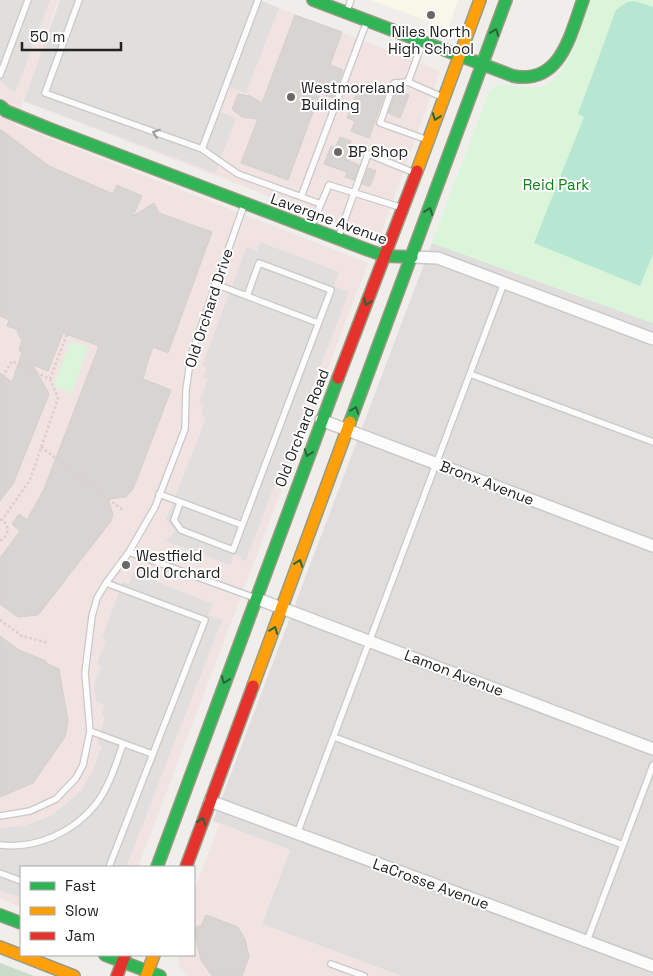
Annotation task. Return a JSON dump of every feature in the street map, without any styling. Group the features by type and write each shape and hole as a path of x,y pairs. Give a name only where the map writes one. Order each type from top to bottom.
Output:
{"main road":[{"path":"313,0 512,76 529,78 544,74 555,64 566,45 583,0"},
{"name":"Old Orchard Road","path":"157,866 320,420 385,256 480,0"},
{"path":"186,866 506,0"},
{"name":"Lavergne Avenue","path":"0,106 6,111 244,205 385,256 412,257"},
{"path":"0,915 20,923"},
{"path":"0,948 20,956"},
{"path":"21,956 74,976"},
{"path":"111,956 124,958 147,974 160,976"},
{"path":"147,974 154,956"},
{"path":"117,976 124,958"}],"street":[{"name":"Lavergne Avenue","path":"412,257 438,258 653,339"},
{"name":"Bronx Avenue","path":"320,420 653,546"},
{"name":"Lamon Avenue","path":"255,598 653,749"},
{"name":"LaCrosse Avenue","path":"210,801 653,966"}],"lane":[{"path":"0,75 28,0"},
{"path":"79,0 45,93 202,149 238,174 321,204"},
{"path":"202,149 258,0"},
{"path":"346,13 351,0"},
{"path":"300,196 367,20"},
{"path":"408,82 423,42"},
{"path":"428,140 380,123 394,83 408,82 443,98"},
{"path":"338,239 368,154 415,173"},
{"path":"310,229 329,185 403,208"},
{"name":"Old Orchard Drive","path":"0,816 16,814 43,806 66,790 83,765 90,731 85,690 86,652 92,616 106,583 129,552 154,507 185,429 186,390 190,364 244,205"},
{"path":"180,503 174,520 181,530 233,550 330,290 259,263 247,296"},
{"path":"297,834 504,283"},
{"path":"216,284 318,322"},
{"path":"470,374 653,442"},
{"path":"159,494 242,525"},
{"path":"129,552 255,598"},
{"path":"106,583 205,620 109,866"},
{"path":"90,731 152,754"},
{"path":"334,737 623,845"},
{"path":"0,845 34,844 73,826 96,804 124,744"},
{"path":"587,941 653,765"},
{"path":"0,873 20,881"},
{"path":"331,964 364,976"}],"path":[{"path":"50,379 67,334"},
{"path":"0,381 12,361 50,379 58,398 30,480 2,519"},
{"path":"41,448 124,511"},
{"path":"0,514 8,529 6,536 0,541"},
{"path":"0,620 22,636 49,643"}],"shaded area":[{"name":"Westfield Old Orchard","path":"0,0 58,0 34,70 60,0 259,0 440,71 379,239 23,101 15,125 368,263 138,866 20,866 20,907 0,899"},
{"path":"0,0 50,0 15,93 0,81"},
{"path":"60,0 259,0 279,8 246,93 229,87 220,112 236,118 215,173 24,101"},
{"name":"Niles North High School","path":"371,0 458,0 448,29"},
{"path":"260,242 339,272 334,286 349,292 245,562 238,555 233,555 230,565 166,541 175,531 166,520 206,418 201,415 204,405 199,403 208,379 203,377 207,367 202,366 247,246 257,251"},
{"path":"432,243 653,323 653,976 401,976 262,924 290,850 213,821"},
{"path":"133,572 213,604 208,615 222,620 126,866 20,866 20,898 0,890 0,828 23,826 51,816 81,791 92,772 102,746 97,744 105,717 101,715 105,705 96,701 94,685 101,666 97,664 106,639 102,638 123,582 129,584"},
{"path":"220,823 290,850 262,924 401,976 189,976 179,966 178,956 195,956 195,888"}],"green space":[{"name":"Reid Park","path":"590,0 653,0 653,323 432,243 489,92 494,87 500,85 533,88 543,86 552,81 560,72 573,49"},
{"path":"634,1 653,7 653,254 640,286 534,243 584,117 578,114 616,10 627,2"},
{"path":"70,341 88,347 72,393 54,386"},
{"path":"0,963 34,976 0,976"}],"building":[{"name":"Westmoreland Building","path":"295,15 342,32 330,65 343,70 333,98 320,93 288,180 241,163 258,119 242,117 232,109 238,94 250,96 262,103"},
{"path":"360,85 368,88 369,85 386,91 369,138 351,131 355,121 347,118"},
{"path":"397,90 409,95 400,118 388,113"},
{"path":"0,129 49,166 113,194 117,185 142,196 133,216 154,203 159,213 212,232 168,353 153,347 147,364 143,379 171,390 133,489 126,497 108,499 113,514 111,521 38,615 18,617 0,604 0,558 20,531 12,524 19,514 27,520 44,489 99,346 63,333 48,371 33,365 49,394 13,484 0,501 0,373 12,382 22,353 19,350 22,341 16,329 7,326 9,320 0,316"},
{"name":"BP Shop","path":"340,137 351,141 345,159 359,165 354,180 345,177 347,172 324,164 331,146 335,148"},
{"path":"368,168 376,171 370,186 362,184"},
{"path":"0,636 19,650 46,661 46,663 59,669 68,721 65,737 33,783 0,797"},
{"path":"206,915 238,927 245,939 249,957 242,976 212,976 201,960 195,935 197,926 201,926"}],"traffic: fast":[{"path":"313,0 513,76 529,77 542,73 553,65 561,54 568,42 583,0"},
{"path":"350,422 506,0"},
{"path":"0,106 6,111 50,129 368,250 385,256 412,257"},
{"path":"157,866 338,378"},
{"path":"0,915 20,923"},
{"path":"108,956 160,976"}],"traffic: slow":[{"path":"417,171 480,0"},
{"path":"253,686 350,422"},
{"path":"0,947 20,955"},
{"path":"23,956 74,976"},
{"path":"146,976 154,956"}],"traffic: jam":[{"path":"338,378 417,171"},
{"path":"186,866 253,686"},
{"path":"117,976 125,956"}],"place":[{"name":"Niles North High School","path":"431,15"},
{"name":"Westmoreland Building","path":"291,97"},
{"name":"BP Shop","path":"338,152"},
{"name":"Westfield Old Orchard","path":"126,565"}]}
